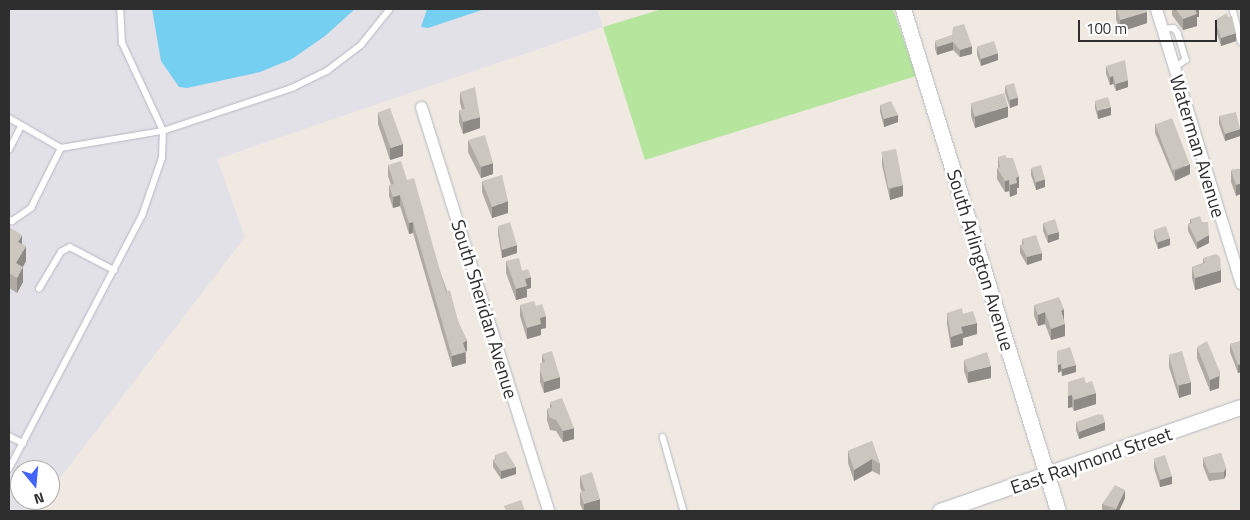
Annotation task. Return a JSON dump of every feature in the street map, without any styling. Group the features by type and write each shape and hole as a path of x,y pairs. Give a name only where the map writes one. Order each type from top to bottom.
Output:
{"main road":[{"name":"South Arlington Avenue","path":"904,9 1058,511"},
{"name":"East Raymond Street","path":"940,511 1241,407"}],"street":[{"name":"Waterman Avenue","path":"1156,9 1241,283"},
{"name":"South Sheridan Avenue","path":"421,107 548,511"}],"lane":[{"path":"9,469 142,216 162,158 163,131 122,42 120,9"},
{"path":"9,118 61,148 163,131 292,88 327,71 361,45 390,9"},
{"path":"1234,9 1241,42"},
{"path":"9,150 21,126"},
{"path":"9,219 12,221 31,208 61,148"},
{"path":"40,289 61,252 70,247 114,270"},
{"path":"9,436 23,442"},
{"path":"663,437 684,511"}],"shaded area":[{"path":"9,9 597,9 603,27 217,159 245,237 60,478 60,460 10,460 10,510 35,510 9,511"}],"green space":[{"path":"662,9 893,9 916,76 645,160 603,27"}],"water":[{"path":"152,9 355,9 325,36 292,59 260,72 187,88 179,87 161,61"},
{"path":"427,9 485,9 428,28 421,27"}],"building":[{"path":"1117,9 1146,9 1147,12 1120,20"},
{"path":"1176,9 1195,9 1197,14 1183,19"},
{"path":"1227,13 1228,17 1232,16 1236,33 1221,38 1215,20"},
{"path":"964,24 972,46 960,50 953,42 937,47 935,41 952,35 953,27"},
{"path":"994,41 998,53 981,59 977,47"},
{"path":"1125,60 1128,80 1116,84 1113,76 1110,77 1106,66"},
{"path":"1014,83 1018,97 1009,100 1005,85"},
{"path":"475,87 480,117 463,122 459,110 465,109 460,92"},
{"path":"1004,93 1008,106 975,117 971,103"},
{"path":"1108,97 1111,107 1098,111 1095,101"},
{"path":"891,101 898,115 884,119 880,105"},
{"path":"390,108 403,144 391,148 378,112"},
{"path":"1236,112 1240,129 1225,134 1219,116"},
{"path":"1172,118 1190,164 1173,170 1155,124"},
{"path":"485,135 493,163 481,167 468,140"},
{"path":"896,149 903,185 888,188 881,152"},
{"path":"1005,155 1007,158 1013,158 1019,176 1016,178 1017,183 1010,185 1009,180 1005,181 997,168 1000,167 998,157"},
{"path":"401,161 407,180 414,178 446,292 450,290 458,321 467,340 463,343 466,352 452,356 413,222 409,223 400,195 393,197 389,185 394,184 388,165"},
{"path":"1041,165 1045,179 1036,182 1031,168"},
{"path":"1241,169 1241,183 1236,185 1231,170"},
{"path":"502,175 508,201 492,207 482,181"},
{"path":"1200,216 1202,222 1208,222 1209,235 1197,242 1188,224 1192,223 1190,219"},
{"path":"1055,219 1059,232 1048,235 1043,223"},
{"path":"510,222 517,245 502,250 498,226"},
{"path":"1166,226 1170,238 1158,242 1154,230"},
{"path":"9,227 22,235 18,242 26,246 16,263 23,267 17,278 9,273"},
{"path":"1036,235 1042,253 1027,257 1020,245 1024,244 1022,239"},
{"path":"1216,254 1220,257 1221,270 1195,278 1192,267 1205,263 1203,258"},
{"path":"519,258 522,271 528,269 531,277 525,279 527,286 516,289 506,261"},
{"path":"1059,297 1064,309 1061,311 1065,324 1051,329 1045,312 1038,315 1034,305"},
{"path":"534,301 536,306 542,304 546,316 540,318 541,324 527,328 520,305"},
{"path":"962,308 963,314 973,311 977,323 961,327 963,333 951,337 947,313"},
{"path":"1207,341 1220,372 1219,376 1210,380 1197,347"},
{"path":"1241,341 1241,364 1238,365 1230,344"},
{"path":"1070,347 1076,365 1062,369 1061,364 1058,365 1057,351"},
{"path":"552,351 560,377 544,382 540,370 540,363 545,362 542,354"},
{"path":"1182,351 1191,382 1177,386 1169,355"},
{"path":"987,352 991,366 968,372 964,360"},
{"path":"1084,377 1086,383 1092,381 1096,393 1074,400 1072,395 1068,396 1068,382"},
{"path":"562,398 574,428 563,431 556,420 550,418 547,409 552,407 550,402"},
{"path":"1099,414 1103,415 1105,422 1079,432 1076,422"},
{"path":"872,441 880,464 872,459 854,470 848,451"},
{"path":"506,451 516,467 501,471 493,460 496,459 495,455"},
{"path":"1221,453 1226,467 1224,472 1209,473 1203,458"},
{"path":"1165,455 1172,476 1160,480 1154,459"},
{"path":"592,472 600,499 584,504 580,492 585,491 580,476"},
{"path":"1115,485 1125,490 1116,509 1102,504"},
{"path":"521,500 525,511 506,511 504,506"}]}
